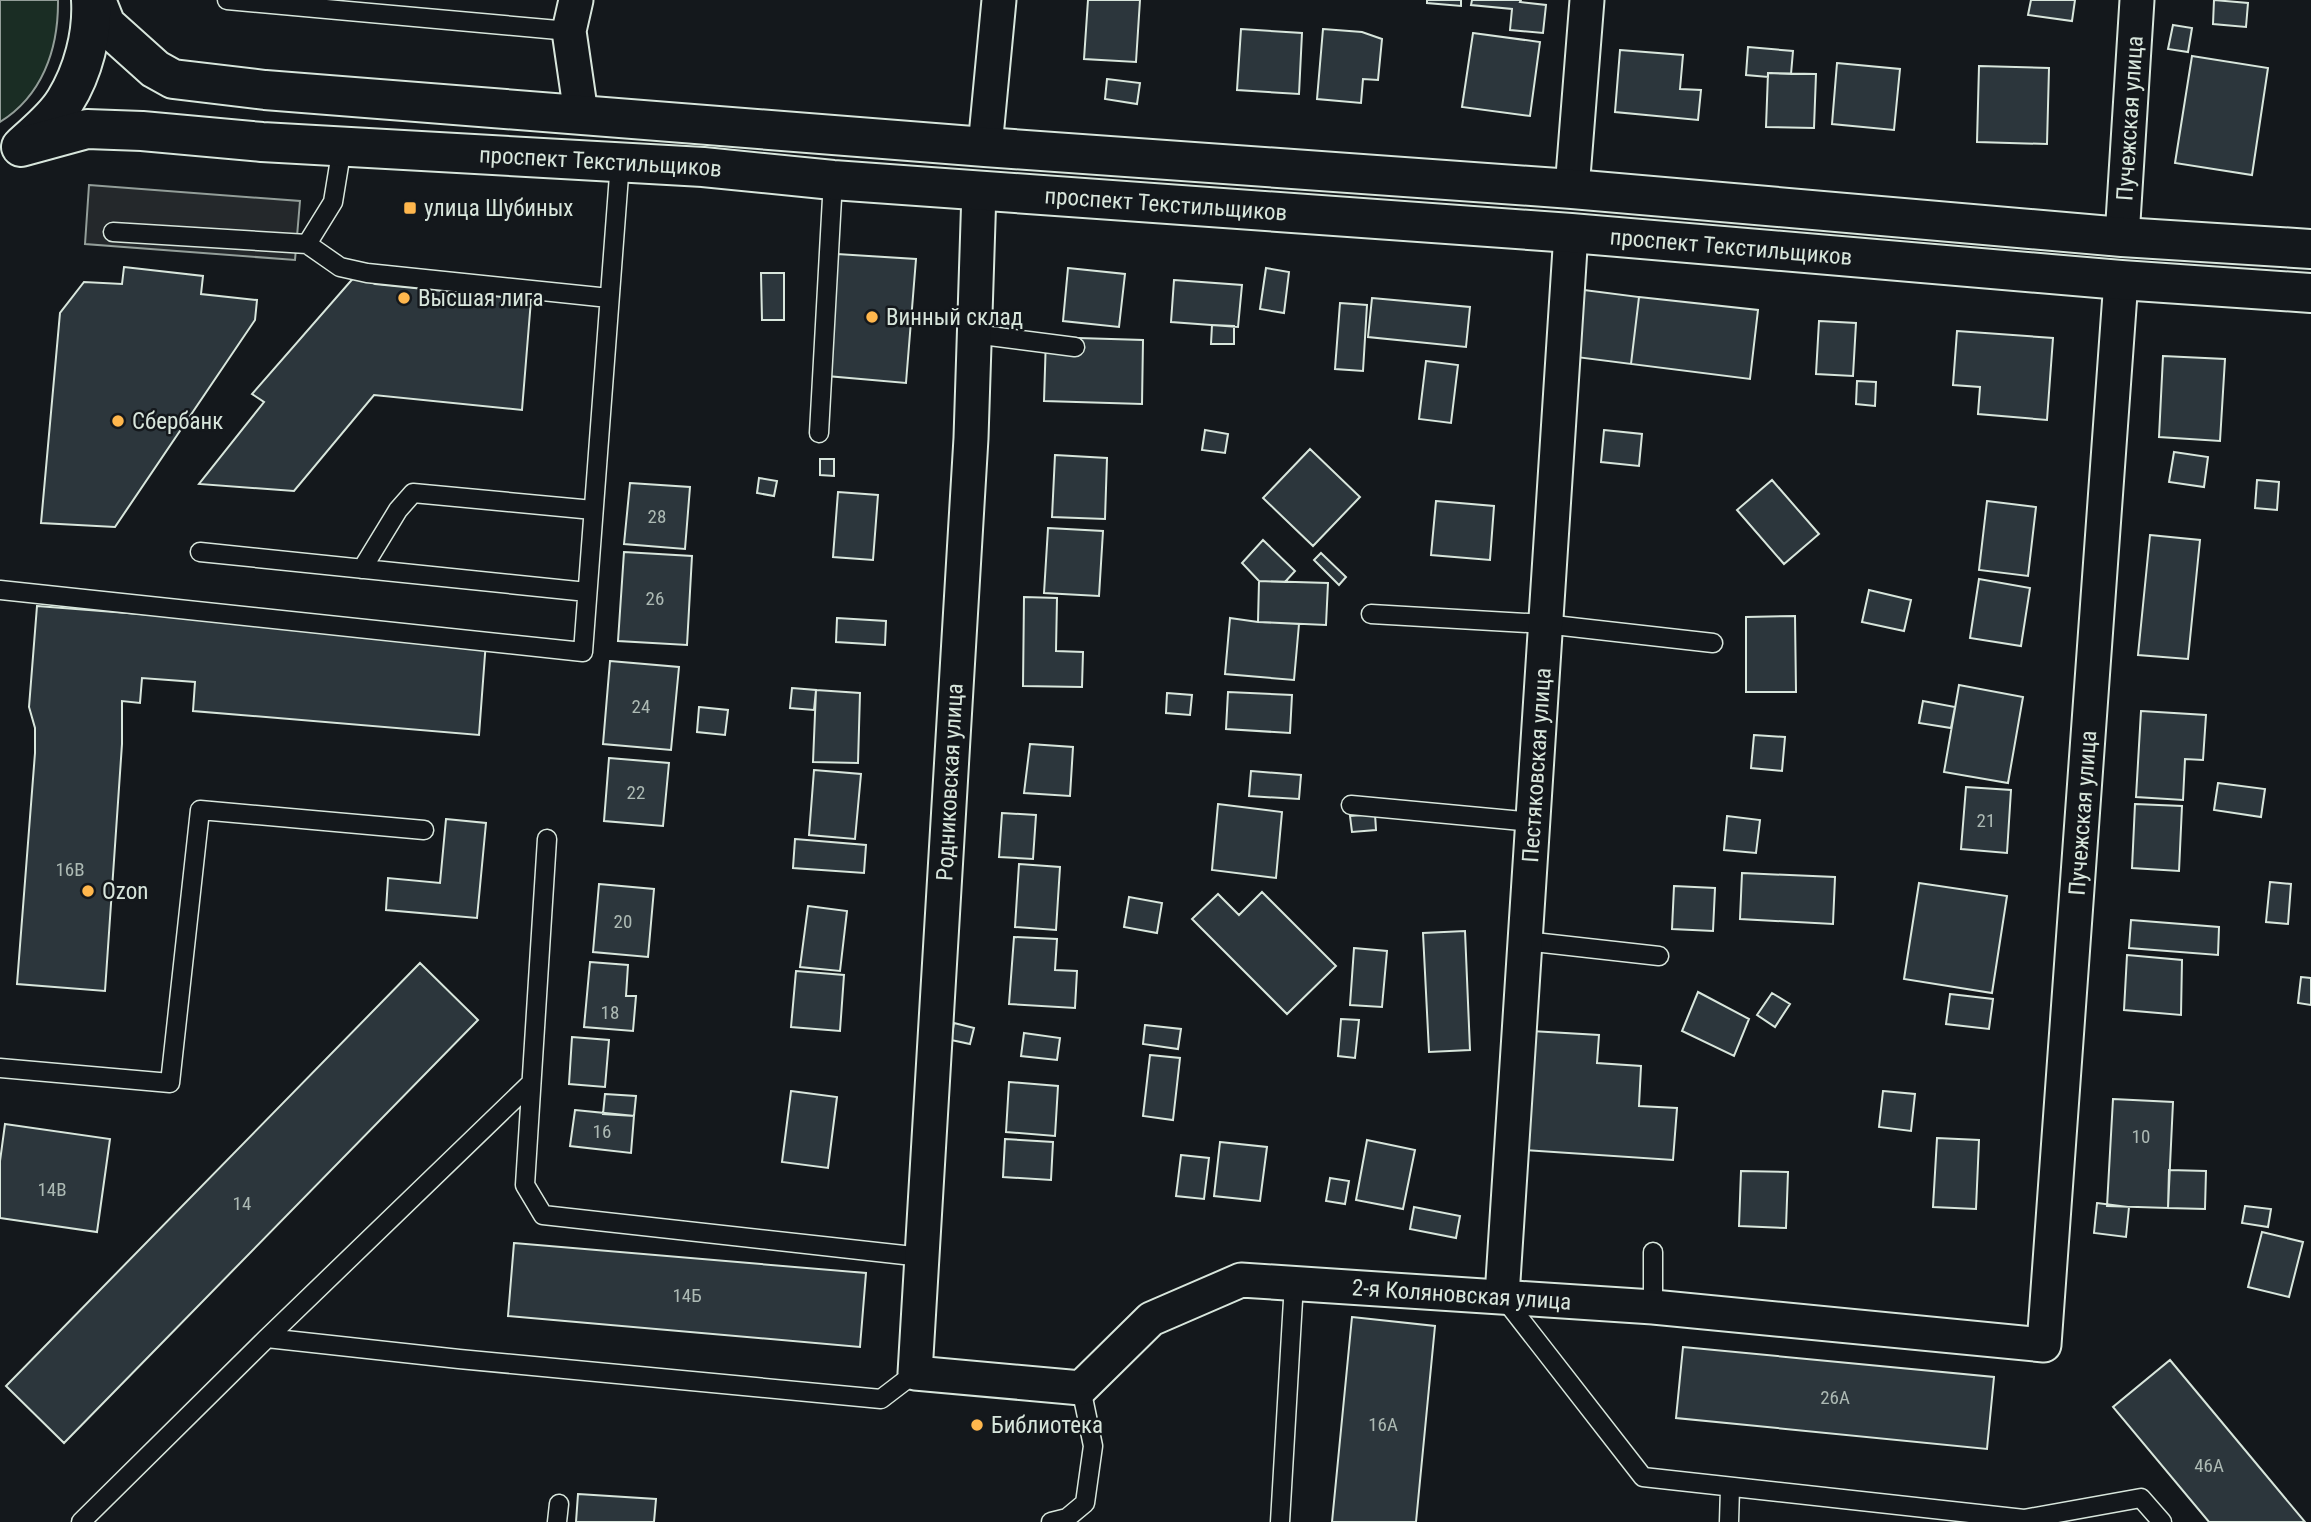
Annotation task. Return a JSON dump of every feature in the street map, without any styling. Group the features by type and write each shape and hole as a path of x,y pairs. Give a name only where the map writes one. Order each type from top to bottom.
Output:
{"main road":[{"name":"проспект Текстильщиков","path":"93,0 106,25 155,69 173,79 265,90 985,147 1572,189 2122,237 2311,249"},
{"path":"8,155 65,102 84,60 93,0"},
{"name":"проспект Текстильщиков","path":"8,155 87,129 142,131 262,142 703,167 833,180 1571,233 2121,280 2311,293"}],"street":[{"path":"985,147 999,0"},
{"path":"1572,189 1587,0"},
{"name":"Пучежская улица","path":"2122,237 2137,0"},
{"path":"573,15 581,114"},
{"name":"Родниковская улица","path":"915,1373 971,438 979,191"},
{"name":"Пестяковская улица","path":"1502,1296 1571,233"},
{"name":"Пучежская улица","path":"2044,1345 2121,280"},
{"name":"2-я Коляновская улица","path":"1081,1388 1151,1319 1241,1280 1653,1307 2044,1345"},
{"path":"915,1373 1081,1388"}],"lane":[{"path":"227,0 573,15"},
{"path":"307,244 333,202 342,147"},
{"path":"0,590 583,652 620,162"},
{"path":"819,433 833,180"},
{"path":"113,232 307,244 340,267 367,273 609,298"},
{"path":"974,334 1075,347"},
{"path":"362,569 398,510 413,493 593,510"},
{"path":"200,552 587,592"},
{"path":"1371,614 1545,624 1713,643"},
{"path":"1351,805 1532,822"},
{"path":"0,1068 170,1083 200,810 424,830"},
{"path":"547,839 524,1185 543,1215 922,1257"},
{"path":"1525,941 1659,956"},
{"path":"81,1522 531,1083"},
{"path":"1653,1252 1653,1307"},
{"path":"1280,1522 1294,1283"},
{"path":"1502,1296 1643,1477 2024,1519 2141,1498 2162,1522"},
{"path":"267,1338 881,1399 915,1373"},
{"path":"1051,1522 1067,1518 1085,1503 1093,1446 1081,1388"},
{"path":"1729,1522 1730,1488"}],"green space":[{"path":"0,0 58,0 58,3 55,38 45,70 27,99 0,122"}],"shaded area":[{"path":"89,185 300,201 295,260 85,244"}],"building":[{"path":"1088,0 1140,0 1136,62 1084,59"},
{"path":"1427,0 1461,0 1461,6 1427,3"},
{"path":"1472,0 1521,0 1520,2 1546,5 1543,33 1510,30 1512,9 1471,5"},
{"path":"2031,0 2075,0 2072,21 2028,15"},
{"path":"2214,0 2248,3 2246,27 2213,24"},
{"path":"2173,25 2192,28 2188,52 2168,49"},
{"path":"1241,29 1302,33 1299,94 1237,90"},
{"path":"1323,29 1362,32 1382,39 1378,80 1363,79 1361,103 1317,99"},
{"path":"1473,33 1540,42 1530,116 1462,107"},
{"path":"1748,47 1793,51 1791,74 1768,73 1768,77 1746,75"},
{"path":"1620,50 1683,55 1680,89 1701,90 1698,120 1615,112"},
{"path":"2192,56 2268,68 2252,175 2175,163"},
{"path":"1837,63 1900,69 1894,130 1832,124"},
{"path":"1979,66 2049,68 2047,144 1977,142"},
{"path":"1768,73 1816,74 1814,128 1766,127"},
{"path":"1107,79 1140,83 1137,104 1105,99"},
{"name":"Винный склад","path":"837,254 916,259 906,383 827,376"},
{"name":"Сбербанк","path":"124,267 203,276 201,294 257,300 255,320 115,527 41,523 60,313 84,282 122,284"},
{"path":"1068,268 1125,274 1119,327 1063,321"},
{"path":"1266,268 1289,272 1284,313 1260,309"},
{"path":"761,273 784,273 784,320 762,320"},
{"path":"356,275 375,284 531,300 522,410 374,395 294,491 199,484 264,402 252,394"},
{"path":"1174,280 1242,285 1238,327 1171,322"},
{"path":"1584,290 1639,297 1631,364 1576,357"},
{"path":"1639,297 1758,310 1750,379 1631,364"},
{"path":"1372,298 1470,307 1466,347 1368,337"},
{"path":"1340,303 1367,305 1363,371 1335,369"},
{"path":"1819,321 1856,323 1853,376 1816,374"},
{"path":"1212,325 1234,326 1234,344 1211,344"},
{"path":"1957,331 2053,338 2047,420 1978,414 1980,387 1953,385"},
{"path":"1046,337 1143,340 1142,404 1044,401"},
{"path":"2163,356 2225,359 2220,441 2159,437"},
{"path":"1426,361 1458,365 1451,423 1419,419"},
{"path":"1857,381 1876,382 1875,406 1856,404"},
{"path":"1205,430 1228,434 1225,453 1202,450"},
{"path":"1604,430 1642,434 1639,466 1601,462"},
{"path":"1310,449 1360,497 1313,546 1263,498"},
{"path":"2174,452 2208,457 2204,487 2169,482"},
{"path":"1055,455 1107,458 1105,519 1052,517"},
{"path":"820,459 834,459 834,476 820,475"},
{"path":"759,478 777,481 774,496 757,493"},
{"path":"1772,480 1819,534 1784,564 1737,510"},
{"path":"2257,480 2279,482 2277,510 2255,508"},
{"path":"630,483 690,487 685,549 624,544"},
{"path":"838,492 878,495 873,560 833,557"},
{"path":"1436,501 1494,506 1490,560 1431,555"},
{"path":"1987,501 2036,507 2028,576 1979,570"},
{"path":"1048,528 1103,531 1099,596 1044,593"},
{"path":"2150,535 2200,540 2188,659 2138,655"},
{"path":"1263,540 1295,571 1285,582 1259,581 1242,563"},
{"path":"624,552 692,556 687,645 618,641"},
{"path":"1321,553 1346,577 1339,585 1314,560"},
{"path":"1979,579 2030,588 2021,646 1970,638"},
{"path":"1259,581 1328,583 1326,625 1258,622"},
{"path":"1869,590 1911,600 1904,631 1862,622"},
{"path":"1024,597 1057,598 1056,651 1083,652 1082,687 1023,686"},
{"path":"37,606 486,641 479,735 193,711 195,682 142,678 140,703 122,701 122,744 105,991 17,984 35,753 35,728 29,707"},
{"path":"1795,616 1796,692 1746,692 1746,617"},
{"path":"837,618 886,621 885,645 836,642"},
{"path":"1230,618 1299,624 1294,680 1225,674"},
{"path":"610,661 679,667 671,750 603,744"},
{"path":"1959,685 2023,697 2008,783 1944,772"},
{"path":"792,688 816,690 814,710 790,708"},
{"path":"816,690 860,693 858,763 813,762"},
{"path":"1228,692 1292,695 1290,733 1226,729"},
{"path":"1167,693 1192,695 1190,715 1166,713"},
{"path":"1923,701 1955,707 1951,728 1919,723"},
{"path":"699,707 728,710 725,735 697,732"},
{"path":"2141,711 2206,715 2203,760 2185,759 2183,800 2136,797"},
{"path":"1754,735 1785,737 1782,771 1751,768"},
{"path":"1030,744 1073,747 1070,796 1024,793"},
{"path":"609,758 669,763 663,826 604,821"},
{"path":"814,770 861,774 855,839 809,835"},
{"path":"1251,771 1301,775 1299,799 1249,796"},
{"path":"2218,783 2265,789 2261,817 2214,810"},
{"path":"1966,787 2011,790 2007,853 1961,849"},
{"path":"1218,804 1282,812 1276,878 1212,870"},
{"path":"2135,804 2182,806 2179,871 2132,868"},
{"path":"1002,813 1036,815 1033,859 999,857"},
{"path":"1375,814 1376,830 1352,832 1350,816"},
{"path":"1727,816 1760,820 1756,853 1724,850"},
{"path":"446,819 486,823 477,918 386,910 388,878 440,883"},
{"path":"795,839 866,845 864,873 793,868"},
{"path":"1019,864 1060,867 1056,930 1015,927"},
{"path":"1742,873 1835,877 1833,924 1740,919"},
{"path":"2270,882 2291,884 2288,924 2266,922"},
{"path":"1919,883 2007,896 1992,993 1904,979"},
{"path":"599,884 654,889 648,957 593,952"},
{"path":"1674,886 1715,888 1713,931 1672,929"},
{"path":"1262,892 1336,966 1287,1014 1192,919 1218,894 1239,915"},
{"path":"1129,897 1162,903 1157,933 1124,927"},
{"path":"808,906 847,911 840,971 800,967"},
{"path":"2131,920 2219,927 2218,955 2129,948"},
{"path":"1465,931 1470,1050 1429,1052 1423,933"},
{"path":"1014,937 1057,939 1055,970 1077,971 1075,1008 1009,1004"},
{"path":"1354,948 1387,951 1382,1007 1350,1005"},
{"path":"2127,955 2182,960 2181,1015 2124,1010"},
{"path":"590,962 628,965 626,996 636,996 633,1031 584,1027"},
{"path":"420,963 478,1020 64,1443 6,1386"},
{"path":"796,971 844,975 840,1031 791,1027"},
{"path":"2301,977 2311,978 2311,1005 2298,1003"},
{"path":"1698,992 1749,1019 1734,1056 1682,1031"},
{"path":"1772,993 1790,1004 1775,1027 1757,1015"},
{"path":"1950,994 1993,999 1989,1029 1946,1024"},
{"path":"1341,1019 1359,1020 1355,1058 1338,1056"},
{"path":"954,1023 974,1028 970,1044 951,1040"},
{"path":"1145,1025 1181,1029 1178,1049 1143,1044"},
{"path":"1531,1031 1599,1035 1597,1063 1641,1066 1639,1106 1677,1108 1673,1160 1524,1150"},
{"path":"1024,1033 1060,1038 1057,1060 1021,1056"},
{"path":"572,1037 609,1040 605,1087 569,1084"},
{"path":"1150,1055 1180,1058 1173,1120 1143,1116"},
{"path":"1009,1082 1058,1086 1055,1136 1006,1132"},
{"path":"791,1091 837,1097 828,1168 782,1162"},
{"path":"1883,1091 1915,1094 1911,1131 1879,1127"},
{"path":"605,1094 636,1096 634,1116 603,1114"},
{"path":"2113,1099 2173,1102 2168,1208 2107,1206"},
{"path":"575,1110 634,1116 631,1153 570,1146"},
{"path":"5,1124 110,1139 97,1232 0,1218 0,1161"},
{"path":"1937,1138 1979,1140 1976,1209 1933,1207"},
{"path":"1005,1139 1053,1142 1051,1180 1003,1177"},
{"path":"1367,1140 1415,1150 1403,1209 1356,1200"},
{"path":"1220,1142 1267,1147 1260,1201 1214,1196"},
{"path":"1181,1155 1209,1158 1204,1199 1176,1196"},
{"path":"2169,1170 2206,1171 2205,1209 2168,1208"},
{"path":"1741,1171 1788,1172 1786,1228 1739,1226"},
{"path":"1330,1178 1349,1181 1345,1204 1326,1201"},
{"path":"2097,1203 2129,1207 2126,1237 2094,1233"},
{"path":"2245,1206 2271,1209 2268,1227 2242,1223"},
{"path":"1414,1207 1460,1216 1456,1238 1410,1229"},
{"path":"2262,1232 2303,1242 2289,1297 2248,1287"},
{"path":"514,1243 866,1273 860,1347 508,1316"},
{"path":"1352,1317 1435,1326 1416,1522 1332,1522"},
{"path":"1683,1347 1994,1377 1987,1449 1676,1418"},
{"path":"2170,1360 2305,1522 2209,1522 2113,1407"},
{"path":"578,1494 656,1499 654,1522 576,1522"}],"place":[{"name":"улица Шубиных","path":"410,208"},
{"name":"Высшая лига","path":"404,298"},
{"name":"Винный склад","path":"872,317"},
{"name":"Сбербанк","path":"118,421"},
{"name":"Ozon","path":"88,891"},
{"name":"Библиотека","path":"977,1425"}]}
